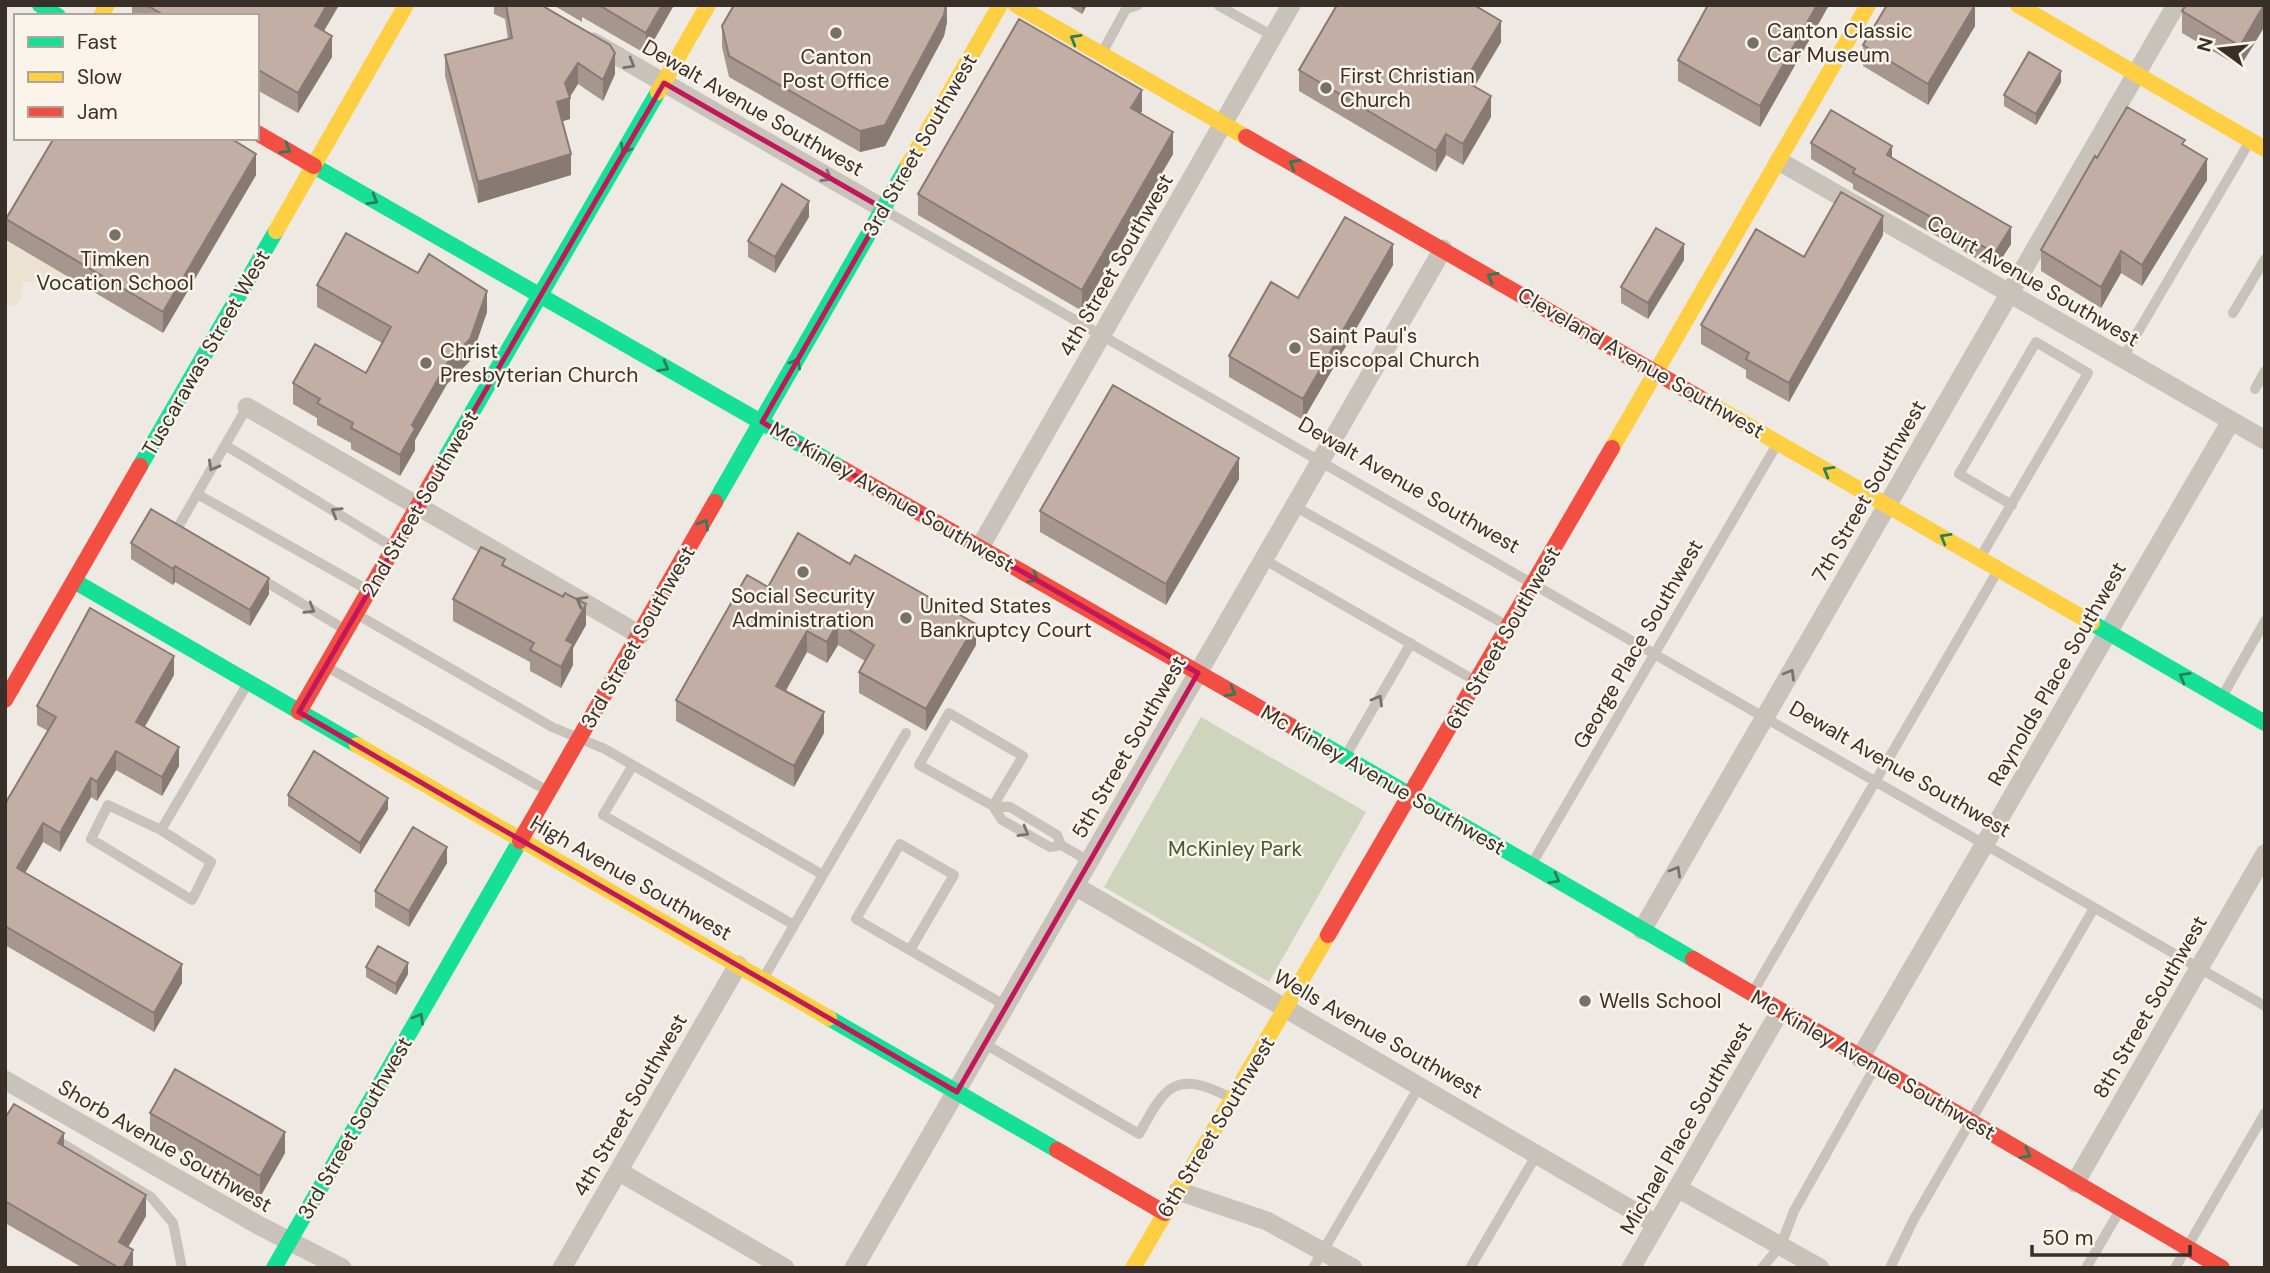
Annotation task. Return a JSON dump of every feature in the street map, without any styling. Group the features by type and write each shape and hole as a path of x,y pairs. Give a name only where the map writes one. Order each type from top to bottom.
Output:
{"street":[{"name":"Tuscarawas Street West","path":"5,700 406,5"},
{"name":"2nd Street Southwest","path":"299,712 708,5"},
{"name":"3rd Street Southwest","path":"274,1268 1000,5"},
{"name":"Cleveland Avenue Southwest","path":"1016,5 2265,723"},
{"name":"4th Street Southwest","path":"980,547 1291,5"},
{"name":"6th Street Southwest","path":"1133,1268 1535,583 1868,5"},
{"path":"2018,5 2265,149"},
{"name":"7th Street Southwest","path":"1642,930 2176,5"},
{"name":"Dewalt Avenue Southwest","path":"574,32 884,209"},
{"name":"Mc Kinley Avenue Southwest","path":"259,134 1411,795 2222,1268"},
{"name":"Court Avenue Southwest","path":"1779,161 2265,440"},
{"name":"5th Street Southwest","path":"854,1268 1443,249"},
{"path":"247,407 640,635"},
{"name":"Raynolds Place Southwest","path":"1868,1062 1984,844 2231,421"},
{"name":"High Avenue Southwest","path":"74,582 1165,1213"},
{"name":"8th Street Southwest","path":"2075,1183 2265,854"},
{"name":"Wells Avenue Southwest","path":"1075,886 1656,1224"},
{"name":"4th Street Southwest","path":"562,1268 738,965"},
{"name":"Michael Place Southwest","path":"1631,1268 1780,1011"},
{"name":"Shorb Avenue Southwest","path":"5,1080 170,1176 342,1268"},
{"path":"618,1171 785,1268"},
{"path":"1677,1188 1820,1268"},
{"path":"1178,1191 1267,1221 1318,1259 1353,1268"}],"lane":[{"path":"1101,54 1126,9 1138,5"},
{"path":"1219,6 1273,36"},
{"path":"2122,359 2250,140"},
{"name":"Dewalt Avenue Southwest","path":"884,209 2265,1006"},
{"path":"2233,313 2265,259"},
{"path":"1980,558 2012,505 2088,373 2036,342 1959,474 2012,505"},
{"path":"2255,389 2265,371"},
{"path":"200,543 177,529 247,407"},
{"name":"George Place Southwest","path":"1531,865 1778,443"},
{"path":"225,445 394,548"},
{"path":"197,494 370,591"},
{"path":"1294,506 1509,627"},
{"path":"1263,559 1477,682"},
{"name":"Michael Place Southwest","path":"1752,994 1999,569"},
{"path":"245,570 346,631"},
{"path":"356,614 552,727 633,765 823,875"},
{"path":"2221,698 2265,621"},
{"path":"1345,757 1411,643"},
{"path":"326,667 549,792"},
{"path":"161,830 248,682"},
{"path":"993,806 1023,756 949,713 919,765 993,806 1010,807 1057,835 1061,845 1089,862"},
{"path":"763,980 905,733"},
{"path":"633,765 603,815 794,925"},
{"path":"108,805 161,830 211,862 192,900 91,839 108,805"},
{"path":"993,806 1002,820 1050,847 1061,845"},
{"path":"910,950 954,876 900,844 856,919 1007,1006"},
{"path":"1891,1268 1914,1219 2094,908"},
{"path":"985,1044 1139,1134 1161,1094 1181,1083 1206,1085 1232,1099"},
{"name":"Raynolds Place Southwest","path":"1762,1268 1781,1245 1794,1211 1868,1062"},
{"path":"1318,1259 1420,1085"},
{"path":"2175,1268 2265,1113"},
{"path":"40,1129 151,1196 173,1223 182,1268"},
{"path":"1470,1268 1537,1153"},
{"path":"2086,1268 2120,1209"}],"highlighted area":[{"path":"664,83 884,209 762,422 1198,673 957,1092 299,712"}],"green space":[{"name":"McKinley Park","path":"1201,717 1366,812 1269,982 1104,887"}],"shaded area":[{"path":"6,240 69,278 63,290 52,283 23,282 22,297 15,306 5,304"}],"building":[{"path":"147,5 327,5 315,26 332,36 298,93 259,70 259,14 162,14"},
{"path":"506,5 541,5 610,45 615,53 603,80 578,63 565,83 570,98 557,102 571,154 478,182 445,55 512,38"},
{"path":"599,5 662,5 646,33"},
{"path":"734,5 946,5 944,15 885,125 860,131 729,56 722,26"},
{"path":"1337,5 1474,5 1501,21 1465,81 1491,96 1463,144 1446,134 1436,151 1299,70"},
{"name":"Canton Classic Car Museum","path":"1708,5 1817,5 1760,106 1678,60"},
{"path":"1887,5 1975,5 1928,84 1863,45"},
{"path":"2186,5 2264,5 2240,46 2182,11"},
{"path":"1019,19 1142,90 1131,108 1173,132 1082,290 918,194"},
{"path":"2029,52 2061,71 2036,114 2004,95"},
{"path":"2127,107 2185,140 2182,144 2207,159 2142,265 2121,251 2101,287 2041,250 2095,156 2097,158"},
{"path":"1831,110 1892,146 1887,155 2011,227 1995,253 1853,173 1855,169 1811,143"},
{"name":"Timken Vocation School","path":"53,140 233,140 256,154 163,312 6,219"},
{"path":"782,184 809,201 775,257 748,241"},
{"path":"1841,192 1883,216 1789,383 1746,359 1749,353 1701,325 1756,229 1804,257"},
{"name":"Saint Paul's Episcopal Church","path":"1345,217 1393,244 1303,399 1229,356 1271,282 1298,298"},
{"path":"1656,228 1684,244 1648,303 1621,287"},
{"name":"Christ Presbyterian Church","path":"346,233 418,273 429,254 487,291 470,339 447,363 412,425 415,429 400,455 351,428 353,423 317,403 320,399 293,383 315,344 366,373 391,327 317,285"},
{"path":"1113,385 1239,458 1166,584 1040,511"},
{"path":"151,509 269,578 250,610 131,543"},
{"path":"798,533 850,564 855,555 976,624 926,709 859,672 874,645 838,623 827,642 807,631 776,686 824,712 794,766 676,700 747,575 768,587"},
{"path":"481,547 505,559 502,565 563,597 565,593 586,604 566,640 573,644 561,667 530,650 534,643 453,599"},
{"path":"90,608 174,656 136,722 179,747 162,777 116,751 97,782 91,778 60,833 43,823 17,868 182,964 154,1013 5,926 5,804 56,717 37,706"},
{"path":"314,751 388,798 360,843 288,795"},
{"path":"413,827 447,847 409,911 375,891"},
{"path":"378,946 408,963 396,984 366,967"},
{"path":"175,1069 285,1132 260,1176 150,1113"},
{"path":"14,1104 64,1133 58,1143 146,1195 119,1242 133,1250 123,1268 5,1201 5,1118"}],"traffic: fast":[{"path":"40,5 55,14"},
{"path":"438,471 658,92"},
{"path":"715,502 908,165"},
{"path":"314,166 843,469"},
{"path":"140,466 276,231"},
{"path":"74,581 357,745"},
{"path":"2092,623 2265,723"},
{"path":"1298,730 1693,959"},
{"path":"274,1268 520,841"},
{"path":"829,1018 1057,1150"}],"traffic: slow":[{"path":"102,14 107,5"},
{"path":"276,231 406,5"},
{"path":"658,92 708,5"},
{"path":"908,165 1000,5"},
{"path":"1016,5 1246,137"},
{"path":"1612,448 1868,5"},
{"path":"2018,5 2265,149"},
{"path":"1700,398 2092,623"},
{"path":"357,745 829,1018"},
{"path":"1133,1268 1328,935"}],"traffic: jam":[{"path":"259,134 314,166"},
{"path":"1246,137 1700,398"},
{"path":"1328,935 1612,448"},
{"path":"5,700 140,466"},
{"path":"843,469 1298,730"},
{"path":"299,712 438,471"},
{"path":"520,841 715,502"},
{"path":"1693,959 2222,1268"},
{"path":"1057,1150 1165,1213"}],"place":[{"name":"Canton Post Office","path":"836,33"},
{"name":"Canton Classic Car Museum","path":"1753,43"},
{"name":"First Christian Church","path":"1326,88"},
{"name":"Timken Vocation School","path":"115,235"},
{"name":"Saint Paul's Episcopal Church","path":"1295,348"},
{"name":"Christ Presbyterian Church","path":"426,363"},
{"name":"Social Security Administration","path":"803,572"},
{"name":"United States Bankruptcy Court","path":"906,618"},
{"name":"Wells School","path":"1585,1001"}]}
